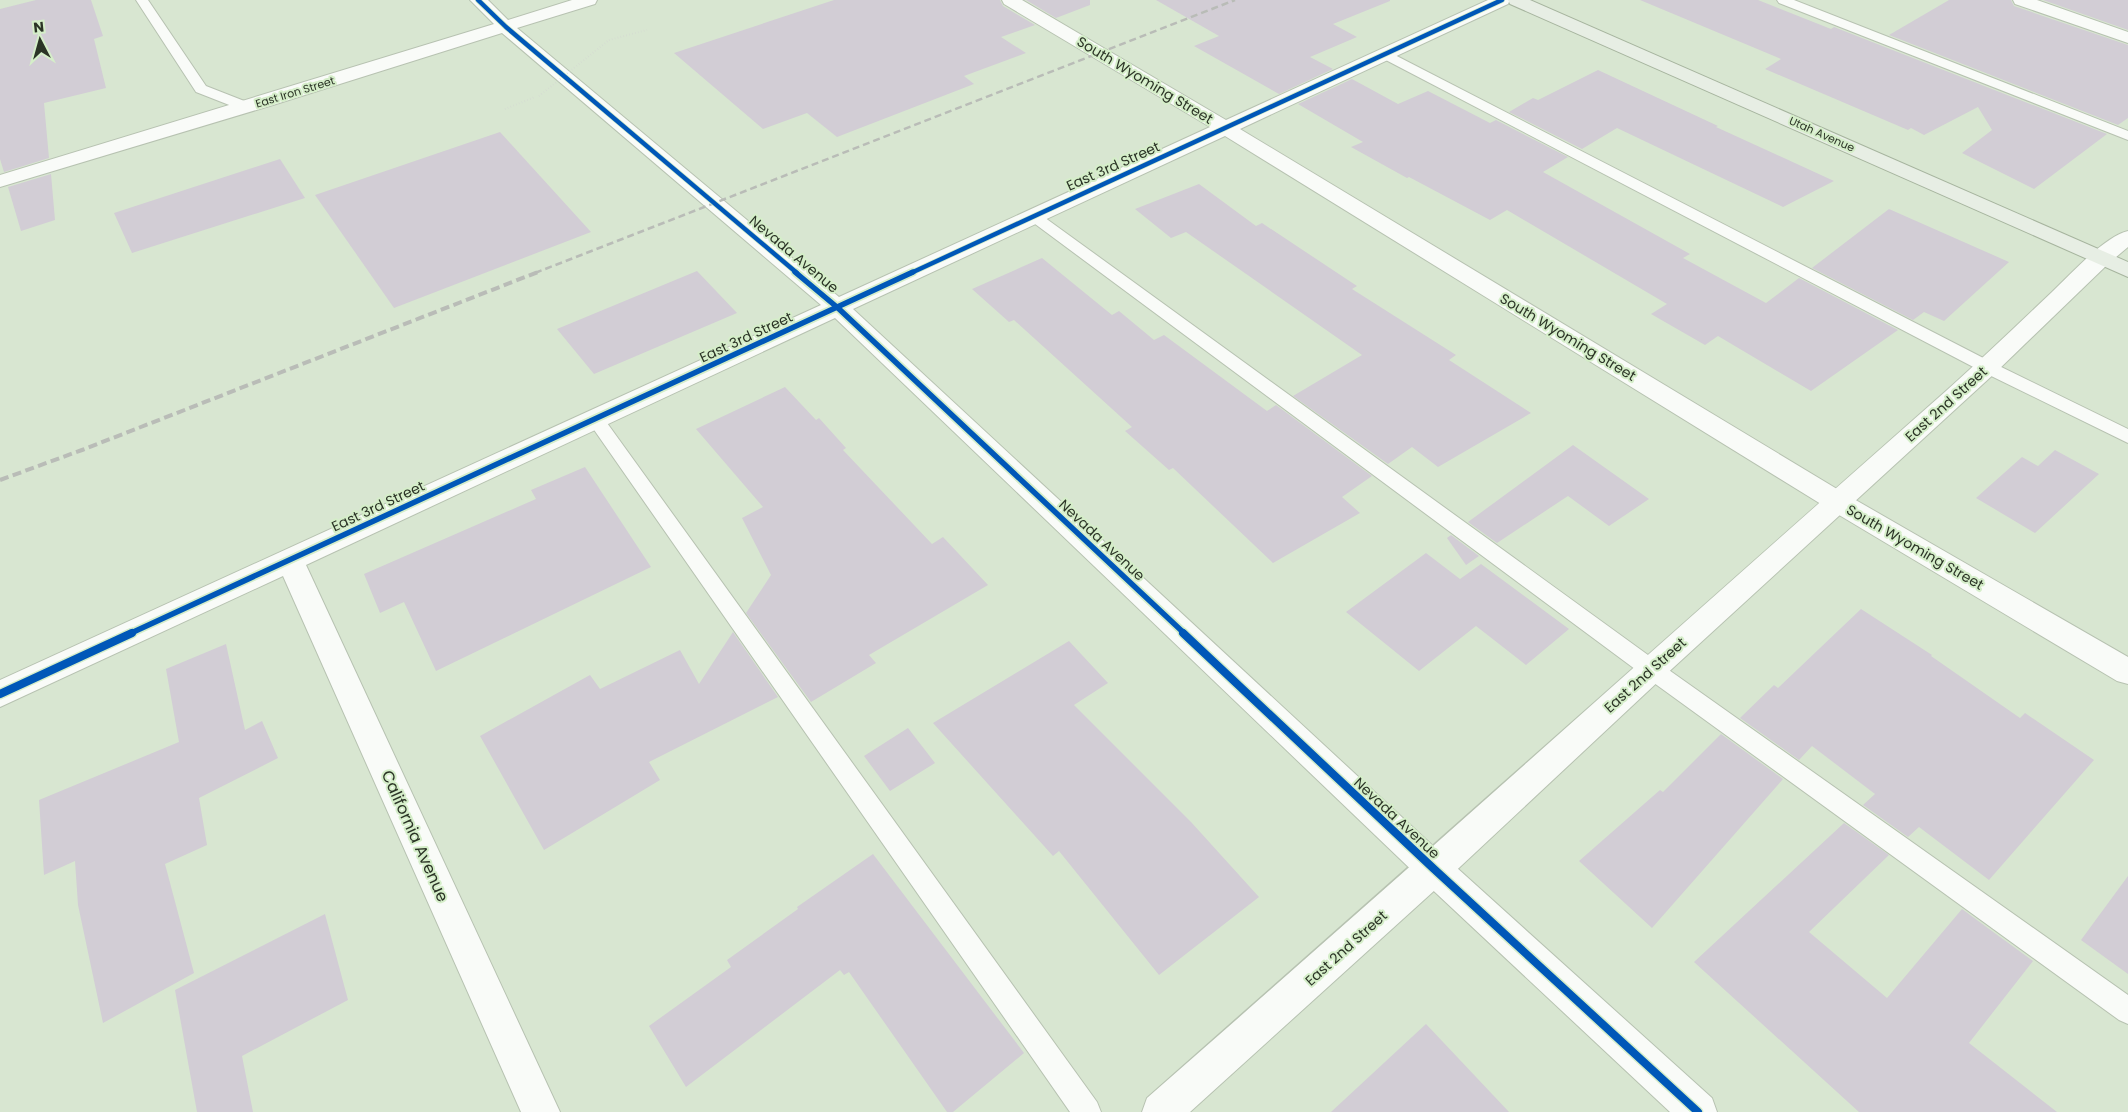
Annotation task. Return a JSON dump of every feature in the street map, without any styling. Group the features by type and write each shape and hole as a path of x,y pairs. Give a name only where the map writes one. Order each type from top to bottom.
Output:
{"main road":[{"name":"Utah Avenue","path":"1516,0 2128,270"}],"street":[{"name":"Nevada Avenue","path":"478,0 506,26 838,308 1434,869 1698,1112"},
{"name":"East Iron Street","path":"0,180 247,107 589,0"},
{"name":"South Wyoming Street","path":"1010,0 1227,129 1838,502 2128,672"},
{"name":"East 3rd Street","path":"0,694 838,308 1032,216 1227,129 1502,0"},
{"path":"2021,0 2128,38"},
{"name":"East 2nd Street","path":"1162,1112 1434,869 1651,669 1987,367 2101,258 2128,237"},
{"name":"California Avenue","path":"290,560 541,1112"}],"lane":[{"path":"142,0 201,89 247,107"},
{"path":"1783,0 2128,136"},
{"path":"1387,55 1987,367 2128,437"},
{"path":"1032,216 1651,669 2128,1012"},
{"path":"596,420 1087,1112"}],"path":[{"path":"505,109 539,96 609,40 647,30"}],"building":[{"path":"36,0 91,0 103,36 94,39 106,88 44,103 49,158 4,172 0,159 0,9"},
{"path":"834,0 1000,0 1003,6 1035,25 1001,37 1026,53 964,76 974,84 837,137 807,113 763,129 674,53"},
{"path":"1026,0 1090,0 1090,5 1056,18"},
{"path":"1156,0 1390,1 1333,24 1357,37 1310,57 1333,69 1279,94 1194,46 1219,36"},
{"path":"1640,0 1758,0 1831,29 1834,27 2107,134 2034,189 1962,153 1992,130 1978,107 1924,135 1911,128 1908,130 1765,69 1781,59"},
{"path":"1949,0 2011,0 2014,6 2128,45 2128,118 2118,125 1889,35"},
{"path":"2043,0 2128,0 2128,30"},
{"path":"1598,70 1834,181 1783,207 1617,128 1582,149 1509,112 1533,98 1538,100"},
{"path":"1352,79 1398,104 1428,91 1490,123 1496,120 1568,157 1543,172 1690,254 1683,258 1766,303 1799,278 1898,330 1811,391 1718,336 1705,345 1651,314 1667,304 1507,210 1490,220 1409,177 1407,178 1351,147 1363,142 1298,104"},
{"path":"500,132 591,232 394,308 315,195"},
{"path":"280,159 305,198 132,253 114,213"},
{"path":"51,174 55,220 21,231 8,187"},
{"path":"1199,184 1256,226 1262,223 1357,286 1352,289 1456,355 1449,360 1531,413 1438,467 1412,447 1388,464 1293,396 1362,355 1186,232 1171,238 1135,209"},
{"path":"1889,209 2009,262 1944,321 1924,312 1913,320 1812,268"},
{"path":"1042,258 1112,315 1119,311 1154,340 1164,335 1267,411 1276,405 1372,476 1342,497 1360,513 1273,563 1173,468 1169,470 1125,431 1132,427 1014,320 1009,322 972,289"},
{"path":"697,271 737,313 594,374 557,329"},
{"path":"785,387 816,420 819,418 846,448 843,450 932,544 943,537 988,585 869,655 876,663 811,702 746,613 771,575 742,518 763,507 696,429"},
{"path":"1573,445 1649,499 1609,526 1568,496 1497,543 1468,522"},
{"path":"2055,450 2099,474 2035,533 1976,498 2022,457 2038,466"},
{"path":"585,467 651,567 436,671 404,602 380,613 364,574 536,499 531,490"},
{"path":"1451,535 1479,556 1466,565 1447,538"},
{"path":"1426,553 1460,579 1481,564 1569,629 1526,665 1476,626 1419,671 1346,612"},
{"path":"1861,609 1932,655 2020,718 2025,713 2094,760 1989,880 1919,827 1908,837 1863,805 1875,794 1812,746 1799,760 1740,718 1774,685 1778,688"},
{"path":"733,632 778,697 649,762 660,780 544,850 480,736 590,675 600,689 680,650 699,684"},
{"path":"1069,641 1108,683 1074,705 1191,822 1259,897 1159,975 1059,851 1053,856 933,723"},
{"path":"226,644 245,730 262,721 278,758 199,798 207,845 165,864 194,973 103,1023 78,905 75,861 44,875 39,800 179,742 166,669"},
{"path":"908,728 935,763 890,791 864,756"},
{"path":"1721,734 1783,779 1652,928 1579,861 1660,790 1663,792"},
{"path":"1844,823 1889,855 1809,932 1887,998 1962,909 2033,961 1969,1043 2057,1112 1859,1112 1694,962"},
{"path":"873,854 1024,1053 953,1112 947,1112 849,972 844,975 840,970 686,1087 649,1026 731,967 727,960 798,909 797,907"},
{"path":"2128,876 2128,974 2081,940"},
{"path":"325,914 348,1000 242,1056 253,1112 197,1112 175,990"},
{"path":"1426,1024 1509,1112 1331,1112"}],"railway":[{"path":"535,273 1235,0"},
{"path":"0,480 82,450 538,272"}],"cycle path":[{"path":"478,0 506,27 838,308 1434,869 1698,1112"},
{"path":"0,694 1502,0"}]}
